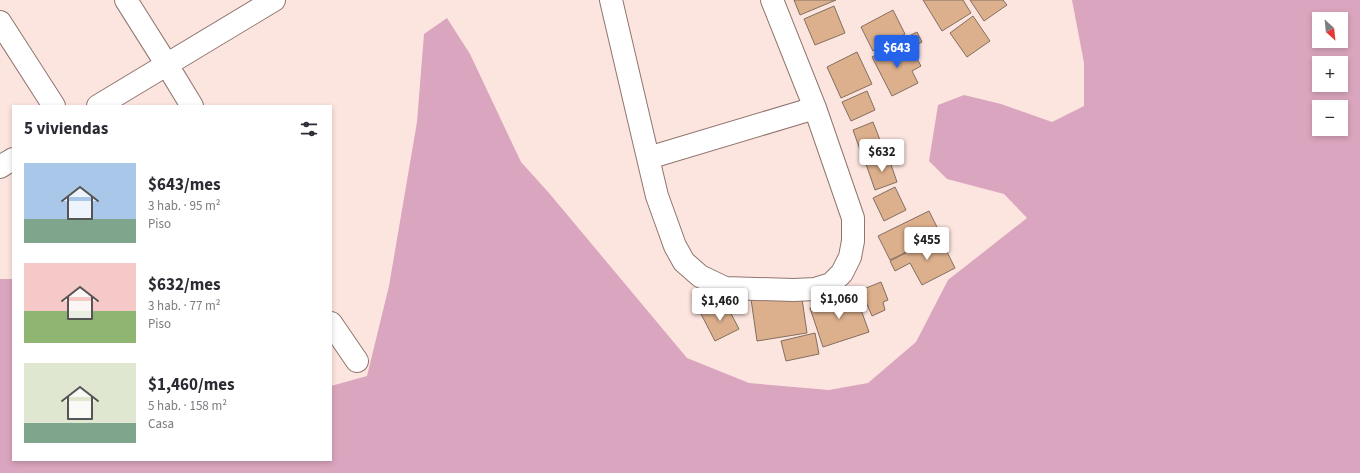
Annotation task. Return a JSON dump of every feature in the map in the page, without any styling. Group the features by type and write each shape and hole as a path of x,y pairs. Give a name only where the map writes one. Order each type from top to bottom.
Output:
{"street":[{"path":"126,0 191,105"},
{"path":"100,105 274,0"},
{"path":"611,0 657,196 675,246 684,262 700,276 725,288 794,290 815,289 831,284 842,273 850,257 853,241 853,218 815,108 772,0"},
{"path":"0,22 53,105"},
{"path":"648,158 815,108"},
{"path":"0,167 12,159"},
{"path":"332,324 357,361"}],"shaded area":[{"path":"1072,0 1360,0 1360,473 0,473 0,279 12,279 12,461 332,461 332,386 367,376 389,286 417,122 424,34 447,18 470,54 521,162 549,193 687,358 749,383 829,390 868,383 916,342 948,280 1027,218 1004,194 947,179 929,161 938,105 964,95 1001,104 1052,122 1084,106 1084,63"}],"building":[{"path":"794,0 836,0 800,15"},
{"path":"923,0 963,0 971,13 942,31"},
{"path":"970,0 1003,0 1007,5 984,21"},
{"path":"834,6 845,33 815,45 804,19"},
{"path":"893,10 905,34 873,51 861,27"},
{"path":"973,16 990,41 967,57 950,33"},
{"path":"917,32 922,42 909,49 903,39"},
{"path":"898,44 904,55 917,48 919,53 915,55 921,66 912,71 918,83 892,96 872,57"},
{"path":"857,52 872,84 841,98 827,67"},
{"path":"867,91 875,110 851,121 842,102"},
{"path":"873,122 885,153 864,161 853,130"},
{"path":"888,156 897,182 875,190 866,164"},
{"path":"895,187 906,210 884,221 873,198"},
{"path":"929,211 941,235 890,260 878,236"},
{"path":"939,236 955,268 922,285 910,263 895,271 890,261"},
{"path":"881,282 888,300 883,302 885,310 872,316 861,290"},
{"path":"801,292 807,333 757,341 751,299"},
{"path":"855,293 869,332 823,347 810,308"},
{"path":"725,302 739,329 715,341 701,314"},
{"path":"815,333 819,354 786,361 781,341"}]}
